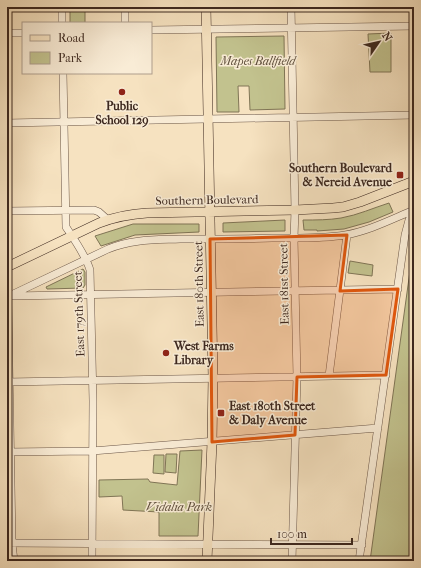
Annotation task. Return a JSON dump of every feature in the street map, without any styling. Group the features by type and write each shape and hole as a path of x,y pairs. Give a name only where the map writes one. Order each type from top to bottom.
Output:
{"main road":[{"name":"East 180th Street","path":"206,7 212,378 212,442 207,561"},
{"name":"Southern Boulevard","path":"7,268 108,220 132,214 295,210 343,207 414,181"}],"street":[{"path":"62,7 62,22"},
{"path":"125,7 125,22"},
{"name":"East 181st Street","path":"291,7 297,377 292,561"},
{"path":"152,30 414,26"},
{"path":"7,33 22,33"},
{"name":"East 179th Street","path":"63,74 66,227 86,260 90,270 92,380 92,561"},
{"path":"7,122 414,116"},
{"path":"7,211 96,210 108,220"},
{"path":"8,296 124,243 141,240 294,238 347,235 375,226 414,210"},
{"path":"360,561 405,235 409,220 414,210"},
{"path":"329,376 347,235"},
{"path":"7,268 10,543 14,561"},
{"path":"8,296 398,289"},
{"path":"8,382 386,375"},
{"path":"9,452 92,451 378,428"},
{"path":"10,543 362,545"}],"highlighted area":[{"path":"347,235 340,291 398,289 386,375 297,377 295,435 212,442 210,239"}],"green space":[{"path":"70,7 85,7 85,22 70,22"},
{"path":"391,33 391,72 370,72 368,34"},
{"name":"Mapes Ballfield","path":"284,36 285,109 250,110 249,86 238,86 239,112 217,112 216,37"},
{"path":"389,203 393,212 369,222 344,229 317,231 304,230 303,220 327,220 347,217"},
{"path":"285,220 285,231 223,232 223,223"},
{"path":"133,224 199,224 199,232 135,235 101,246 95,236"},
{"path":"414,242 414,561 370,561"},
{"path":"350,261 373,265 372,276 348,273"},
{"path":"83,269 85,272 85,285 83,288 47,289 46,287"},
{"name":"Vidalia Park","path":"202,450 198,536 159,536 159,512 123,510 122,496 99,497 99,480 148,479 150,482 177,485 180,451"},
{"path":"166,454 177,454 176,473 165,472"},
{"path":"154,455 164,455 164,474 153,473"}],"place":[{"name":"Public School 129","path":"122,92"},
{"name":"Southern Boulevard & Nereid Avenue","path":"400,175"},
{"name":"West Farms Library","path":"166,353"},
{"name":"East 180th Street & Daly Avenue","path":"221,413"}]}
